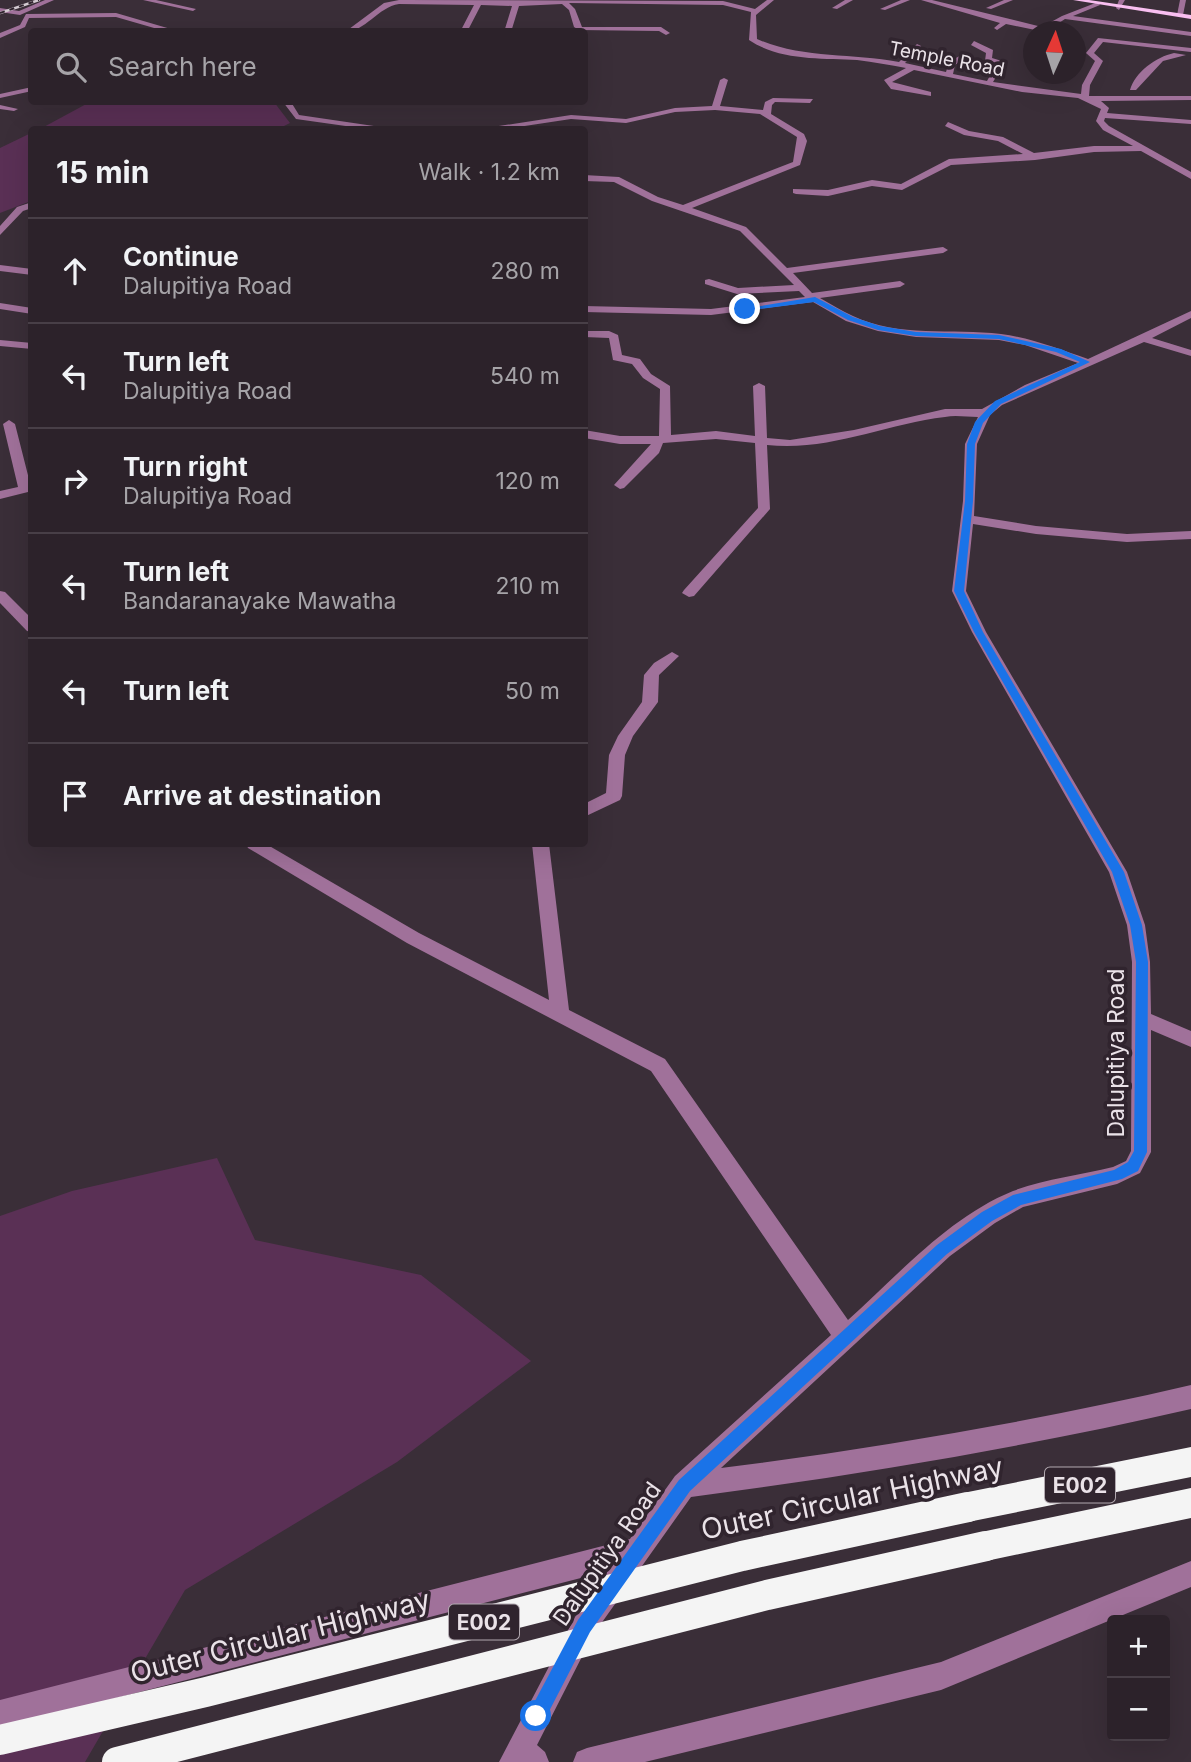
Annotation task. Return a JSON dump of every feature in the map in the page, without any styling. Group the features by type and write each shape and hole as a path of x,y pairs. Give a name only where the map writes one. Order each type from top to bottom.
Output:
{"highway":[{"name":"Outer Circular Highway","path":"0,1740 206,1692 742,1556 1191,1462"},
{"name":"E002","path":"117,1762 767,1595 1191,1503"}],"main road":[{"path":"1076,0 1121,4 1191,17"}],"street":[{"path":"23,15 51,0"},
{"path":"146,0 193,9"},
{"path":"170,5 186,0"},
{"path":"353,28 386,4 408,6 590,1 723,3 755,11 772,0"},
{"path":"835,8 850,0"},
{"path":"883,9 907,0"},
{"path":"924,0 1023,26"},
{"path":"942,6 956,0"},
{"path":"989,8 1010,0"},
{"path":"1180,15 1182,0"},
{"path":"465,28 479,3"},
{"path":"565,3 572,9 579,28"},
{"path":"508,28 516,4"},
{"path":"1058,21 1098,4"},
{"path":"0,10 23,15 116,15 163,28"},
{"name":"Temple Road","path":"755,11 752,14 753,40 769,49 794,55 900,65 1024,91 1088,99 1191,98"},
{"path":"0,36 23,26 23,15"},
{"path":"1064,18 1188,33 1180,49"},
{"path":"997,28 1005,22"},
{"path":"588,29 661,29 666,33"},
{"path":"1191,50 1101,40 1091,51 1099,61 1086,86 1088,99 1105,108 1100,121 1106,128 1191,176"},
{"path":"974,43 989,52 988,59 1001,62 989,83"},
{"path":"1116,51 1124,43"},
{"path":"900,65 917,46"},
{"path":"949,76 952,64 963,55"},
{"path":"1133,88 1146,71 1168,55 1191,57"},
{"path":"912,68 887,82 894,87 928,94"},
{"path":"715,108 724,80"},
{"path":"0,96 28,90"},
{"path":"767,115 768,104 774,100 810,101"},
{"path":"289,105 296,117 366,126"},
{"path":"0,107 14,109"},
{"path":"506,126 571,117 626,121 675,110 715,108 767,115 801,136 803,141 797,163 764,180 708,196 683,209"},
{"path":"1104,115 1191,122"},
{"path":"948,124 967,133 1000,139 1035,157"},
{"path":"796,191 828,193 872,183 902,187 950,162 1035,157 1094,149 1143,149"},
{"path":"588,178 615,179 655,199 743,229 809,294 850,319 878,328 916,334 999,337 1058,351 1087,362"},
{"path":"0,232 20,209 28,206"},
{"path":"786,271 943,250"},
{"path":"0,268 28,272"},
{"path":"709,282 737,291 809,294"},
{"path":"588,309 711,312 809,294 900,284"},
{"path":"0,306 28,310"},
{"path":"588,435 620,440 661,440 716,435 790,444 853,434 945,413 985,413 1018,392 1191,314"},
{"path":"588,334 609,334 614,337 617,358 636,361 647,376 664,384 666,388 661,440 655,450 621,485"},
{"path":"1141,338 1191,353"},
{"path":"0,343 28,346"},
{"path":"689,593 764,509 759,386"},
{"name":"Dalupitiya Road","path":"523,1757 584,1626 684,1485 779,1401 845,1336 942,1249 987,1216 1018,1199 1093,1182 1133,1167 1141,1152 1142,962 1136,925 1118,872 979,632 959,591 967,519 971,444 985,413"},
{"path":"0,495 28,488 9,424"},
{"path":"967,519 1036,530 1127,538 1191,536"},
{"path":"0,595 28,624"},
{"path":"588,809 614,796 613,765 618,745 650,702 648,680 652,671 672,656"},
{"path":"259,847 413,938 658,1065 845,1336"},
{"path":"541,847 560,1014"},
{"path":"1141,1018 1191,1039"},
{"path":"684,1485 814,1469 1131,1412 1191,1397"},
{"path":"0,1714 637,1549"},
{"path":"587,1762 941,1676 1191,1574"}],"shaded area":[{"path":"84,105 276,105 290,123 284,126 46,126"},
{"path":"28,134 28,202 0,213 0,148"},
{"path":"217,1158 255,1240 421,1275 531,1361 397,1462 185,1590 85,1762 0,1762 0,1216 72,1191"}],"railway":[{"path":"0,13 39,0"}],"route":[{"path":"536,1716 584,1626 684,1485 779,1401 845,1336 942,1249 987,1216 1018,1199 1117,1175 1133,1167 1141,1152 1139,1103 1142,962 1136,925 1118,872 965,608 959,591 969,501 971,444 979,422 985,413 998,403 1087,362 1027,342 999,337 916,334 878,328 850,319 815,299 745,309"}]}
